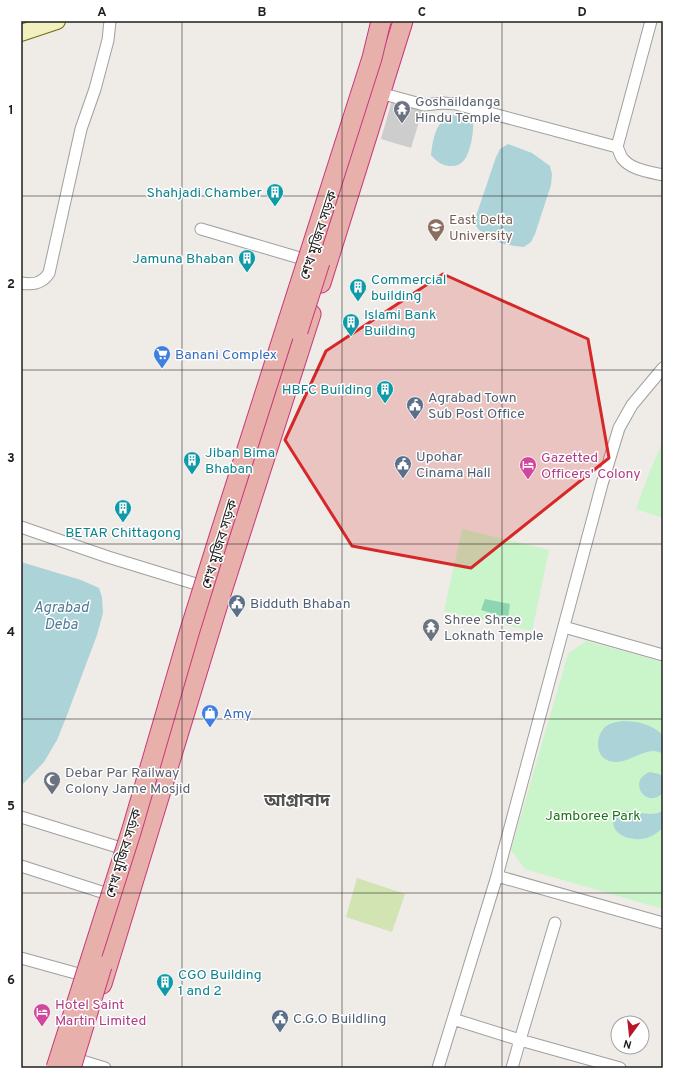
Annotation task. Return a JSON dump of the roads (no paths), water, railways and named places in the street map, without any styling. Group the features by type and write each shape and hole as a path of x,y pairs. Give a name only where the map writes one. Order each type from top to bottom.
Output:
{"highway":[{"path":"57,1068 132,829 218,540 372,58 381,21"},
{"name":"শেখ মুজিব সড়ক","path":"75,1065 214,589 258,419 386,21"},
{"path":"75,1065 131,866 245,492 310,297 394,21"},
{"name":"শেখ মুজিব সড়ক","path":"57,1068 124,849 329,257 403,21"}],"main road":[{"path":"21,33 57,21"}],"street":[{"path":"21,283 35,284 44,279 49,273 81,129 95,89 108,40 110,21"},
{"path":"651,21 617,147 622,158 628,164 663,175"},
{"path":"380,93 424,105 442,103 456,104 617,147"},
{"path":"201,229 310,260"},
{"path":"438,1068 497,876 602,484 619,428 632,405 663,368"},
{"path":"21,527 108,557 214,589"},
{"path":"564,627 663,655"},
{"path":"21,817 124,849"},
{"path":"21,866 111,895"},
{"path":"497,876 663,923"},
{"path":"512,1068 555,923"},
{"path":"21,958 86,976"},
{"path":"453,1019 520,1040 620,1068"},
{"path":"75,1065 105,1068"}],"water":[{"path":"454,115 463,117 473,122 473,132 467,156 458,165 449,166 439,162 431,155 436,130 443,120"},
{"path":"508,144 532,153 550,166 552,174 551,185 535,234 531,242 524,247 502,243 489,238 474,222 496,157 500,149"},
{"name":"Agrabad Deba","path":"21,562 81,580 99,588 102,597 103,613 97,635 57,740 44,762 21,786"},
{"path":"623,721 644,724 654,728 663,735 663,754 657,751 650,751 623,761 616,762 604,759 599,751 599,736 605,727 616,722"},
{"path":"650,772 659,774 663,777 663,793 656,797 650,798 641,792 639,787 643,776"},
{"path":"628,811 655,814 663,811 663,827 656,834 647,838 636,839 625,837 616,831 613,822 615,816 621,812"}],"place":[{"name":"Goshaildanga Hindu Temple","path":"402,124"},
{"name":"Shahjadi Chamber","path":"275,207"},
{"name":"East Delta University","path":"436,242"},
{"name":"Jamuna Bhaban","path":"247,273"},
{"name":"Commercial building","path":"358,302"},
{"name":"Islami Bank Building","path":"351,337"},
{"name":"Banani Complex","path":"162,369"},
{"name":"HBFC Building","path":"385,404"},
{"name":"Agrabad Town Sub Post Office","path":"415,420"},
{"name":"Jiban Bima Bhaban","path":"192,475"},
{"name":"Upohar Cinama Hall","path":"403,479"},
{"name":"Gazetted Officers' Colony","path":"528,480"},
{"name":"BETAR Chittagong","path":"123,523"},
{"name":"Bidduth Bhaban","path":"237,618"},
{"name":"Shree Shree Loknath Temple","path":"431,642"},
{"name":"Amy","path":"210,728"},
{"name":"Debar Par Railway Colony Jame Mosjid","path":"52,795"},
{"name":"CGO Building 1 and 2","path":"165,997"},
{"name":"Hotel Saint Martin Limited","path":"42,1027"},
{"name":"C.G.O Buildling","path":"280,1033"}],"district":[{"name":"আগ্রাবাদ","path":"297,800"}],"park label":[{"name":"Jamboree Park","path":"593,815"}]}
